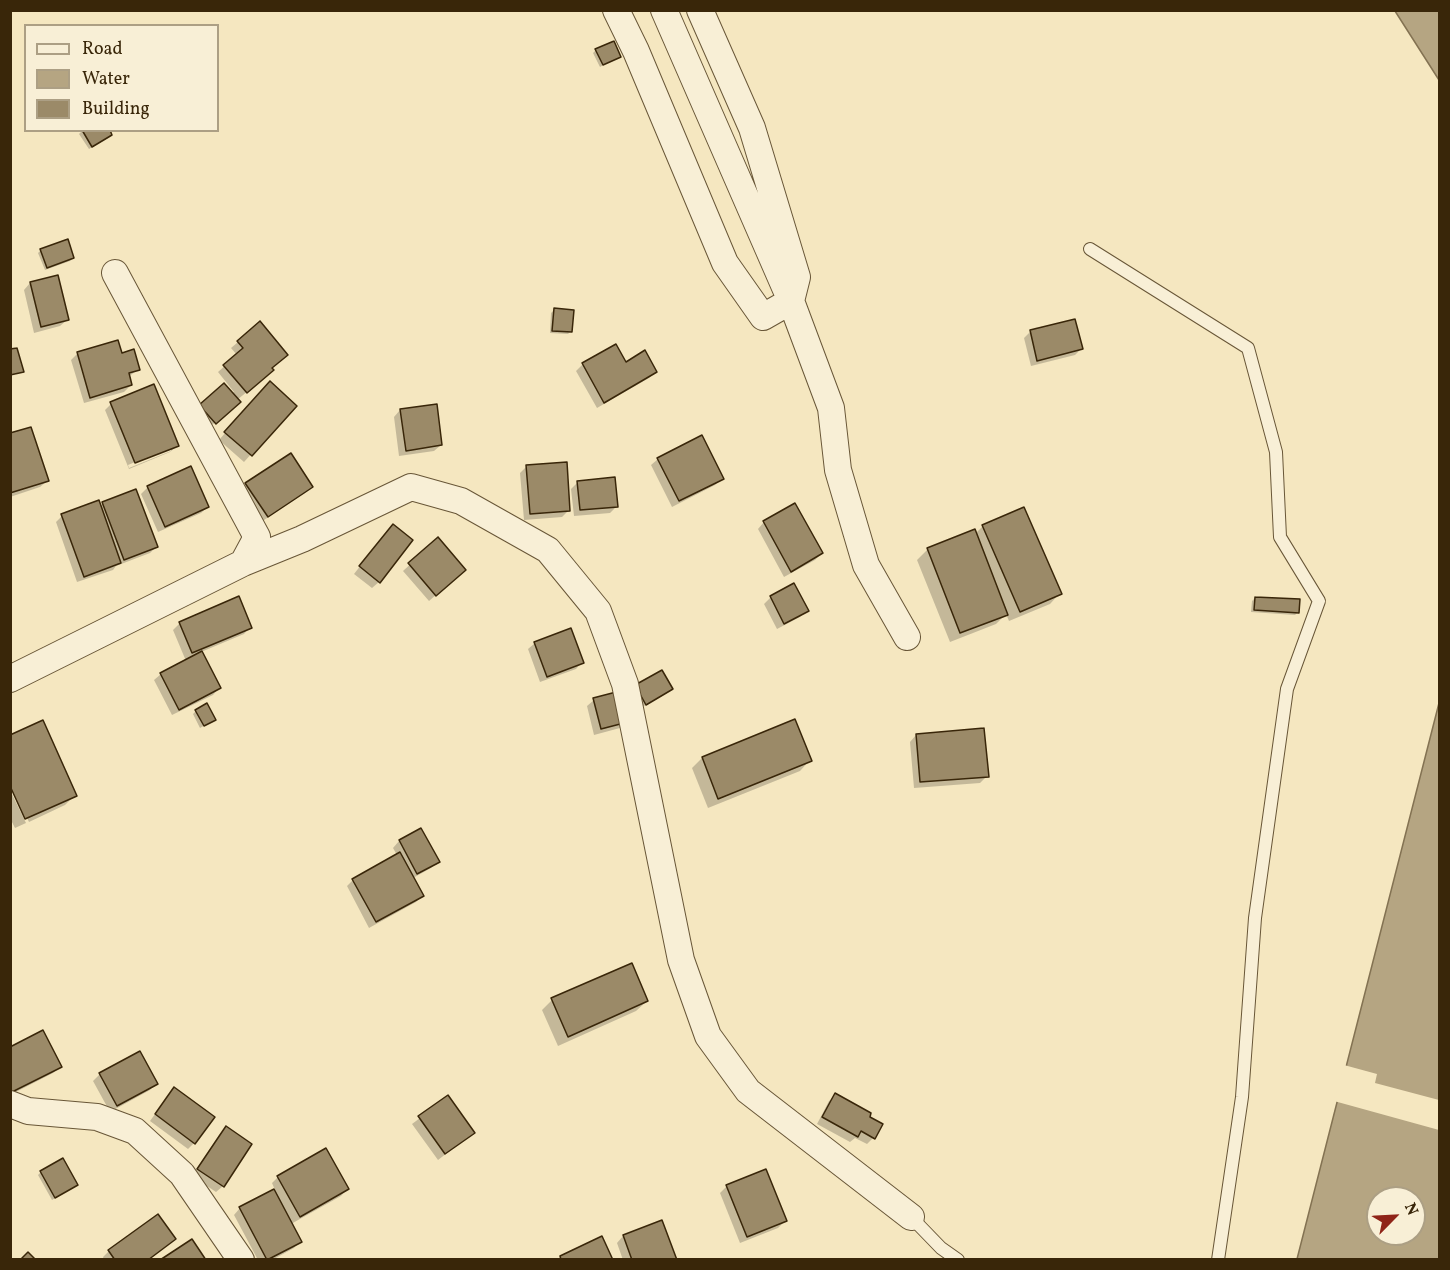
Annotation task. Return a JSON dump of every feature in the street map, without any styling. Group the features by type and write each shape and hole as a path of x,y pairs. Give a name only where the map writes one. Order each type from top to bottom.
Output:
{"street":[{"path":"616,10 636,51 725,263 763,316 791,301 797,277 752,128 700,10"},
{"path":"664,10 791,301 831,408 838,470 866,565 907,637"},
{"path":"115,273 257,537 243,563"},
{"path":"10,679 243,563 302,539 411,487 461,501 548,550 598,611 625,684 681,960 708,1036 748,1091 911,1216"},
{"path":"10,1104 28,1111 97,1117 135,1131 182,1174 241,1260"}],"lane":[{"path":"1090,249 1248,348 1276,452 1280,537 1320,601 1287,690 1255,918 1242,1097 1218,1260"},
{"path":"911,1216 941,1248 958,1260"}],"water":[{"path":"1395,11 1439,11 1439,80"},
{"path":"1439,703 1439,1259 1297,1259"}],"pier":[{"path":"1344,1065 1377,1074 1375,1083 1439,1100 1439,1130 1334,1101"}],"building":[{"path":"614,41 621,57 603,65 595,49"},
{"path":"83,132 111,132 112,135 92,147"},
{"path":"68,239 74,258 47,268 40,249"},
{"path":"58,275 69,320 41,327 30,282"},
{"path":"554,308 574,310 572,332 552,331"},
{"path":"1075,319 1083,349 1037,361 1030,330"},
{"path":"260,321 288,355 247,393 223,365 243,348 237,341"},
{"path":"118,340 122,353 134,349 140,370 129,373 132,385 90,398 77,352"},
{"path":"616,344 626,362 645,350 657,372 604,403 582,363"},
{"path":"17,348 24,372 10,375 10,349"},
{"path":"270,381 297,406 252,456 224,432"},
{"path":"224,383 241,402 216,424 199,405"},
{"path":"154,384 179,446 135,463 110,402"},
{"path":"437,404 442,445 406,451 400,409"},
{"path":"31,427 49,481 10,493 10,433"},
{"path":"702,435 724,479 679,501 657,458"},
{"path":"291,453 313,487 268,517 245,483"},
{"path":"567,462 570,511 530,514 526,465"},
{"path":"191,466 209,507 165,527 147,486"},
{"path":"615,477 618,507 580,510 577,481"},
{"path":"136,489 158,547 124,560 102,502"},
{"path":"99,500 121,563 84,577 61,514"},
{"path":"795,503 823,553 791,572 763,521"},
{"path":"1024,507 1062,594 1020,612 982,525"},
{"path":"393,524 413,540 380,583 359,566"},
{"path":"975,529 1008,615 960,633 927,548"},
{"path":"438,537 466,570 436,596 408,563"},
{"path":"794,583 809,611 784,624 770,596"},
{"path":"239,596 252,628 192,653 179,622"},
{"path":"1255,597 1300,599 1299,613 1254,610"},
{"path":"571,628 584,663 547,677 534,642"},
{"path":"202,651 221,688 179,710 160,673"},
{"path":"662,670 673,689 646,705 635,685"},
{"path":"620,691 628,722 601,729 593,698"},
{"path":"207,703 216,720 204,726 195,710"},
{"path":"795,719 812,761 718,799 702,757"},
{"path":"43,720 77,796 25,819 10,786 10,735"},
{"path":"984,728 989,777 920,782 916,734"},
{"path":"421,828 440,862 417,874 399,840"},
{"path":"400,852 424,896 376,922 352,879"},
{"path":"632,963 648,1001 568,1037 551,998"},
{"path":"43,1030 62,1067 10,1093 10,1047"},
{"path":"140,1051 158,1084 117,1106 99,1073"},
{"path":"174,1087 215,1117 195,1144 155,1114"},
{"path":"835,1093 871,1113 870,1117 883,1124 875,1139 861,1131 858,1137 822,1117"},
{"path":"448,1095 475,1133 445,1154 418,1116"},
{"path":"226,1126 252,1144 224,1187 197,1169"},
{"path":"326,1148 349,1189 300,1217 277,1176"},
{"path":"63,1158 78,1185 55,1198 40,1171"},
{"path":"766,1169 787,1221 747,1237 726,1185"},
{"path":"274,1189 302,1242 267,1260 239,1207"},
{"path":"158,1214 176,1239 148,1260 115,1260 108,1250"},
{"path":"662,1220 677,1260 632,1260 623,1235"},
{"path":"602,1236 613,1260 561,1260 560,1256"},
{"path":"192,1239 206,1260 160,1260"},
{"path":"28,1252 36,1260 20,1260"}]}
